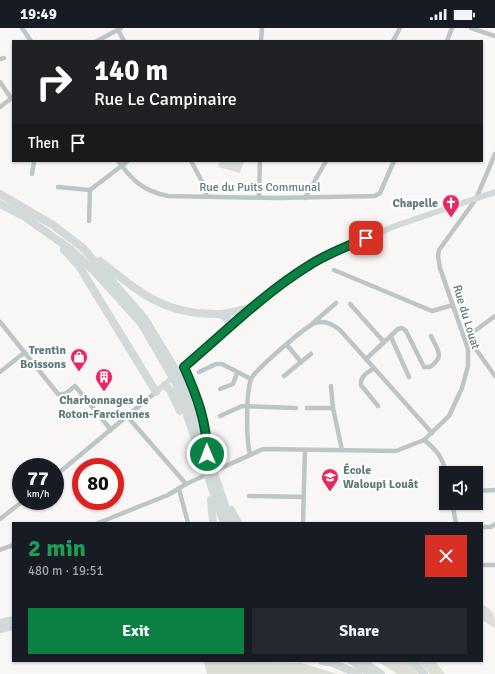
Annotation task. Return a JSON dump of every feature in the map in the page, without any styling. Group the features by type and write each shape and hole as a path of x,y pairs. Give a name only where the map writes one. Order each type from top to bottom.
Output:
{"highway":[{"path":"0,194 53,225 132,286 158,304 188,313 218,314 254,307"},
{"path":"0,204 26,217 70,249 96,273 141,323 176,383 224,522"},
{"path":"41,227 80,266 156,392"},
{"path":"83,248 149,325 183,382 231,522"},
{"path":"218,314 227,318 230,327"},
{"path":"183,369 196,394 202,414 207,437 207,454"},
{"path":"167,383 186,430 199,450"},
{"path":"211,485 213,522"},
{"path":"221,496 237,522"},
{"path":"0,623 12,620"},
{"path":"0,629 12,626"},
{"path":"328,662 358,674"},
{"path":"353,662 370,674"},
{"path":"363,662 381,674"},
{"path":"413,662 424,674"}],"main road":[{"path":"156,392 254,307 306,267 337,250 395,226 495,192"}],"street":[{"path":"22,28 30,40"},
{"path":"262,28 262,40"},
{"path":"394,40 400,28"},
{"path":"447,40 452,28"},
{"path":"471,28 495,36"},
{"path":"99,40 119,29 124,40"},
{"path":"0,82 12,97 0,107"},
{"name":"Rue du Louat","path":"100,522 179,489 186,484 262,449 396,451 424,440 432,433 449,416 462,388 468,366 468,349 440,268 438,256 439,250 476,199 495,154"},
{"path":"32,174 34,162"},
{"name":"Rue du Puits Communal","path":"119,162 134,181 151,192 168,196 305,198 375,196 380,193 394,162"},
{"path":"58,187 90,190 127,162"},
{"path":"192,162 206,189 206,196"},
{"path":"259,197 260,162"},
{"path":"305,198 325,162"},
{"path":"89,221 90,190"},
{"path":"334,270 432,311 453,305"},
{"path":"250,455 248,447 249,390 251,379 256,370 336,303"},
{"path":"350,304 384,342"},
{"path":"465,338 495,316"},
{"path":"0,322 58,394 65,394 75,386 111,430"},
{"path":"313,323 330,323 340,330 432,433"},
{"path":"366,359 398,329 402,328 406,331 424,367 427,367 438,361 439,358 439,354 431,336"},
{"path":"391,337 409,377"},
{"path":"287,345 301,362"},
{"path":"468,349 475,348 495,376"},
{"path":"0,372 24,353"},
{"path":"284,376 311,354"},
{"path":"198,372 216,364 222,364 251,379"},
{"path":"374,368 363,376 361,385 378,406"},
{"path":"220,389 232,384 237,373"},
{"path":"331,386 342,450"},
{"path":"64,469 156,392"},
{"path":"220,416 242,406 296,408"},
{"path":"307,408 334,408"},
{"path":"127,416 186,484"},
{"path":"424,440 440,455 444,461 445,466"},
{"path":"304,522 305,450"},
{"path":"179,489 188,522"},
{"path":"483,491 495,490"},
{"path":"249,496 304,497"},
{"path":"0,519 12,510"},
{"path":"453,510 456,522"},
{"path":"483,527 491,527 495,524"},
{"path":"0,550 12,545"},
{"path":"483,565 495,565"}],"shaded area":[{"path":"220,162 244,162 240,173 218,167"},
{"path":"483,606 489,609 493,614 495,628 483,621"},
{"path":"204,662 301,663 338,674 207,674"},
{"path":"379,662 408,662 418,674 397,674"},
{"path":"419,662 436,662 445,674 430,674"}],"place":[{"name":"Chapelle","path":"451,218"},
{"name":"Trentin Boissons","path":"79,372"},
{"name":"Charbonnages de Roton-Farciennes","path":"104,392"},
{"name":"École Waloupi Louât","path":"330,492"}],"route":[{"path":"207,454 207,437 202,414 196,394 184,367 270,294 303,269 337,250 366,238"}]}
